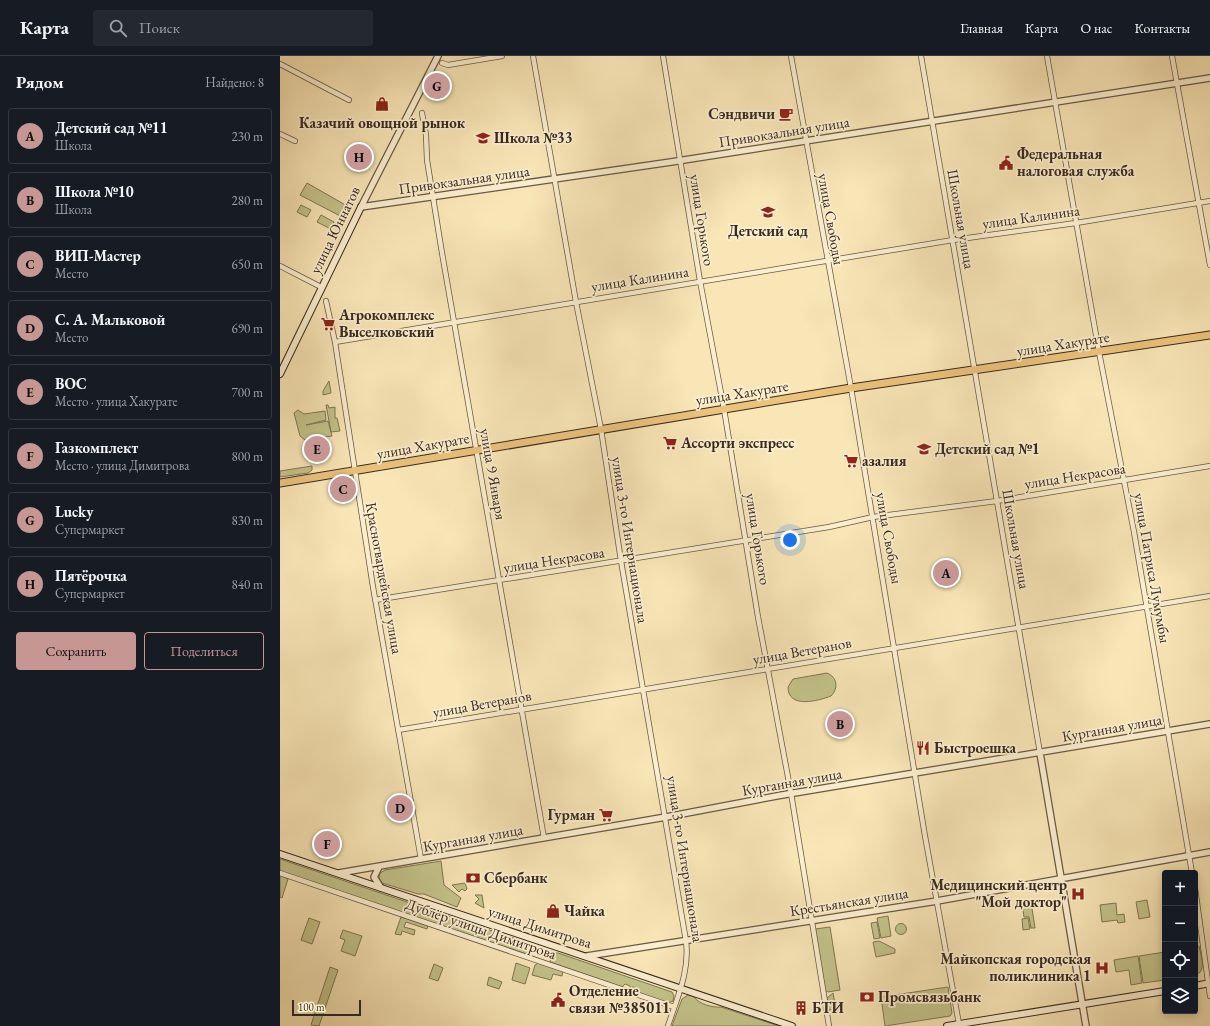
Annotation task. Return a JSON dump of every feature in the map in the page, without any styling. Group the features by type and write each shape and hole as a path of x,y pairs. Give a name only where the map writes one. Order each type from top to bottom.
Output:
{"main road":[{"name":"улица Юннатов","path":"280,374 321,287 361,208"},
{"name":"улица Хакурате","path":"280,483 601,428 851,388 975,371 1210,335"},
{"name":"улица Димитрова","path":"280,854 792,1026"},
{"path":"1198,985 1210,983"},
{"path":"947,1026 1162,991"}],"street":[{"name":"улица Юннатов","path":"361,208 438,56"},
{"path":"435,62 448,65 502,56"},
{"name":"улица 3-го Интернационала","path":"533,56 556,179 576,302 601,428 621,561 686,941 686,968 668,1026"},
{"name":"улица Горького","path":"663,56 700,282 724,409 767,669 791,793 829,1026"},
{"name":"улица Свободы","path":"790,56 826,261 851,388 915,773 959,1024"},
{"name":"Школьная улица","path":"921,56 1086,1026"},
{"name":"улица Патриса Лумумбы","path":"1047,56 1099,352 1125,480 1191,870"},
{"path":"1172,56 1210,265"},
{"path":"280,64 349,100"},
{"name":"Привокзальная улица","path":"361,208 1210,78"},
{"name":"улица 9 Января","path":"422,113 433,197 544,838"},
{"path":"280,134 295,141"},
{"name":"улица Калинина","path":"335,342 953,240 1210,202"},
{"name":"улица Юннатов","path":"280,266 321,287"},
{"name":"Красногвардейская улица","path":"326,301 335,342 375,600 421,859"},
{"name":"улица Некрасова","path":"375,600 829,527 873,518 997,501 1210,466"},
{"name":"улица Ветеранов","path":"398,730 1019,626 1210,596"},
{"name":"Курганная улица","path":"339,873 666,817 791,793 1210,724"},
{"name":"Крестьянская улица","path":"587,956 937,900 1210,852"},
{"path":"379,867 374,877 381,888"},
{"name":"Дублёр улицы Димитрова","path":"280,873 674,1007"},
{"path":"1198,906 1210,983 1210,996"}],"shaded area":[{"path":"307,183 349,207 344,218 300,195"},
{"path":"301,205 311,210 307,217 297,212"},
{"path":"321,215 334,222 331,229 317,222"},
{"path":"329,381 331,393 323,395 323,391"},
{"path":"326,405 328,405 329,408 335,407 335,418 337,418 340,431 331,432"},
{"path":"298,410 304,414 325,411 326,420 306,425 328,421 332,436 305,440 300,436 294,413"},
{"path":"312,466 312,470 308,473 280,477 280,471"},
{"path":"827,673 833,677 836,683 834,693 831,696 805,702 798,701 789,694 788,687 793,679"},
{"path":"280,859 528,943 533,947 529,955 280,871"},
{"path":"441,861 444,885 461,898 457,907 424,894 418,894 382,883 379,878 380,873 385,870"},
{"path":"280,875 288,879 282,898 280,897"},
{"path":"465,883 467,889 465,891 462,889 459,892 452,885"},
{"path":"475,895 482,895 484,908 475,903 479,899"},
{"path":"1147,900 1150,917 1139,919 1136,902"},
{"path":"1031,902 1035,928 1031,928 1029,917 1024,917 1022,904"},
{"path":"1116,903 1117,915 1124,914 1125,922 1118,923 1117,920 1102,922 1100,905"},
{"path":"888,916 891,936 881,938 877,918"},
{"path":"401,917 428,925 427,929 406,922 404,927 415,930 414,935 402,931 401,935 395,934"},
{"path":"309,918 320,922 312,944 301,940"},
{"path":"1028,918 1030,929 1023,930 1022,919"},
{"path":"877,922 880,938 874,939 871,923"},
{"path":"899,924 903,924 905,925 905,933 899,934 896,931 896,927"},
{"path":"830,927 840,990 828,992 825,990 815,929"},
{"path":"343,930 362,936 355,956 341,951 345,940 340,938"},
{"path":"879,941 895,949 895,953 876,957 873,942"},
{"path":"1198,946 1202,959 1202,967 1201,971 1198,974"},
{"path":"1162,952 1162,980 1143,983 1139,956"},
{"path":"552,953 558,953 672,992 674,996 673,1001 668,1003 636,992 636,988 632,987 630,990 630,986 625,984 622,987 550,962"},
{"path":"1138,956 1142,983 1131,985 1129,970 1116,972 1114,960"},
{"path":"516,963 530,968 525,984 512,980"},
{"path":"538,963 563,971 562,976 553,974 551,980 532,975 535,965"},
{"path":"434,964 443,968 438,981 429,978"},
{"path":"330,967 338,970 319,1026 311,1025"},
{"path":"489,977 502,982 499,989 487,985"},
{"path":"948,987 952,1013 950,1016 885,1026 881,997"},
{"path":"833,993 836,1009 829,1010 827,998"},
{"path":"688,995 706,1005 721,1007 779,1026 672,1026 682,999"}],"place":[{"name":"Lucky","path":"437,86"},
{"name":"Казачий овощной рынок","path":"382,104"},
{"name":"Сэндвичи","path":"786,114"},
{"name":"Школа №33","path":"483,138"},
{"name":"Пятёрочка","path":"359,157"},
{"name":"Федеральная налоговая служба","path":"1006,163"},
{"name":"Детский сад","path":"768,212"},
{"name":"Агрокомплекс Выселковский","path":"328,324"},
{"name":"Ассорти экспресс","path":"670,443"},
{"name":"ВОС","path":"317,449"},
{"name":"Детский сад №1","path":"924,449"},
{"name":"азалия","path":"851,461"},
{"name":"ВИП-Мастер","path":"343,489"},
{"name":"Детский сад №11","path":"946,573"},
{"name":"Школа №10","path":"840,724"},
{"name":"Быстроешка","path":"923,748"},
{"name":"С. А. Мальковой","path":"400,808"},
{"name":"Гурман","path":"606,815"},
{"name":"Газкомплект","path":"327,844"},
{"name":"Сбербанк","path":"473,878"},
{"name":"Медицинский центр \"Мой доктор\"","path":"1078,894"},
{"name":"Чайка","path":"553,911"},
{"name":"Майкопская городская поликлиника 1","path":"1102,968"},
{"name":"Промсвязьбанк","path":"867,997"},
{"name":"Отделение связи №385011","path":"558,1000"},
{"name":"БТИ","path":"801,1008"}]}
